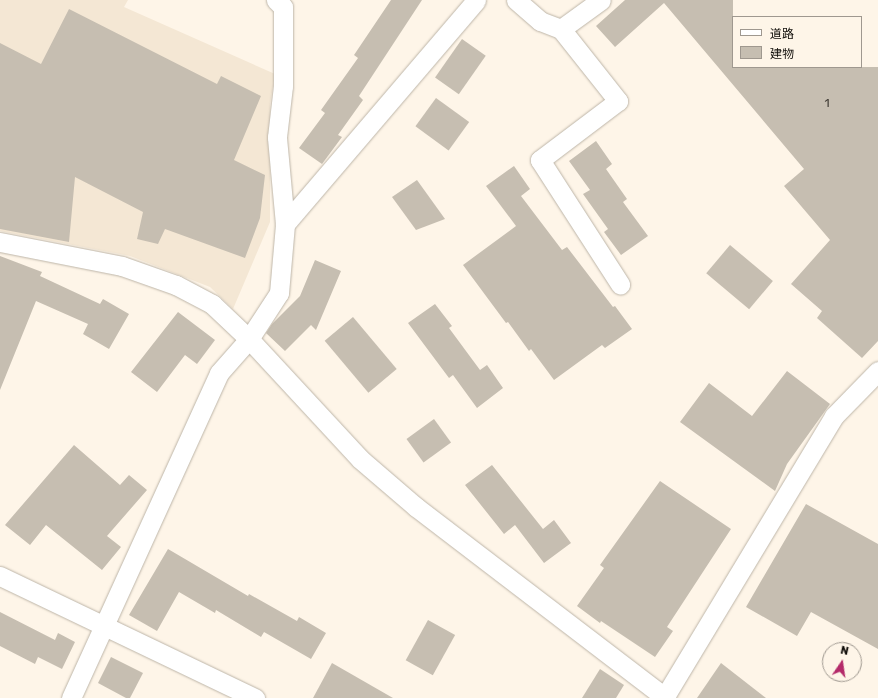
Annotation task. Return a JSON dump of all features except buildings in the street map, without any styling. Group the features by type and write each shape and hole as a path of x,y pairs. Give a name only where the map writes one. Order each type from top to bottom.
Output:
{"street":[{"path":"70,698 104,627 219,373 249,338 279,293 285,224 277,137 283,86 283,7 276,0"},
{"path":"285,224 476,0"},
{"path":"516,0 540,22 561,29 618,102 540,160 620,284"},
{"path":"561,29 601,0"},
{"path":"0,242 122,266 176,285 212,304 249,338 360,459 416,507 665,698 834,416 878,371"},
{"path":"0,576 255,698"}],"shaded area":[{"path":"0,0 128,0 124,7 275,74 270,104 270,222 233,309 210,287 130,256 0,231"}]}
